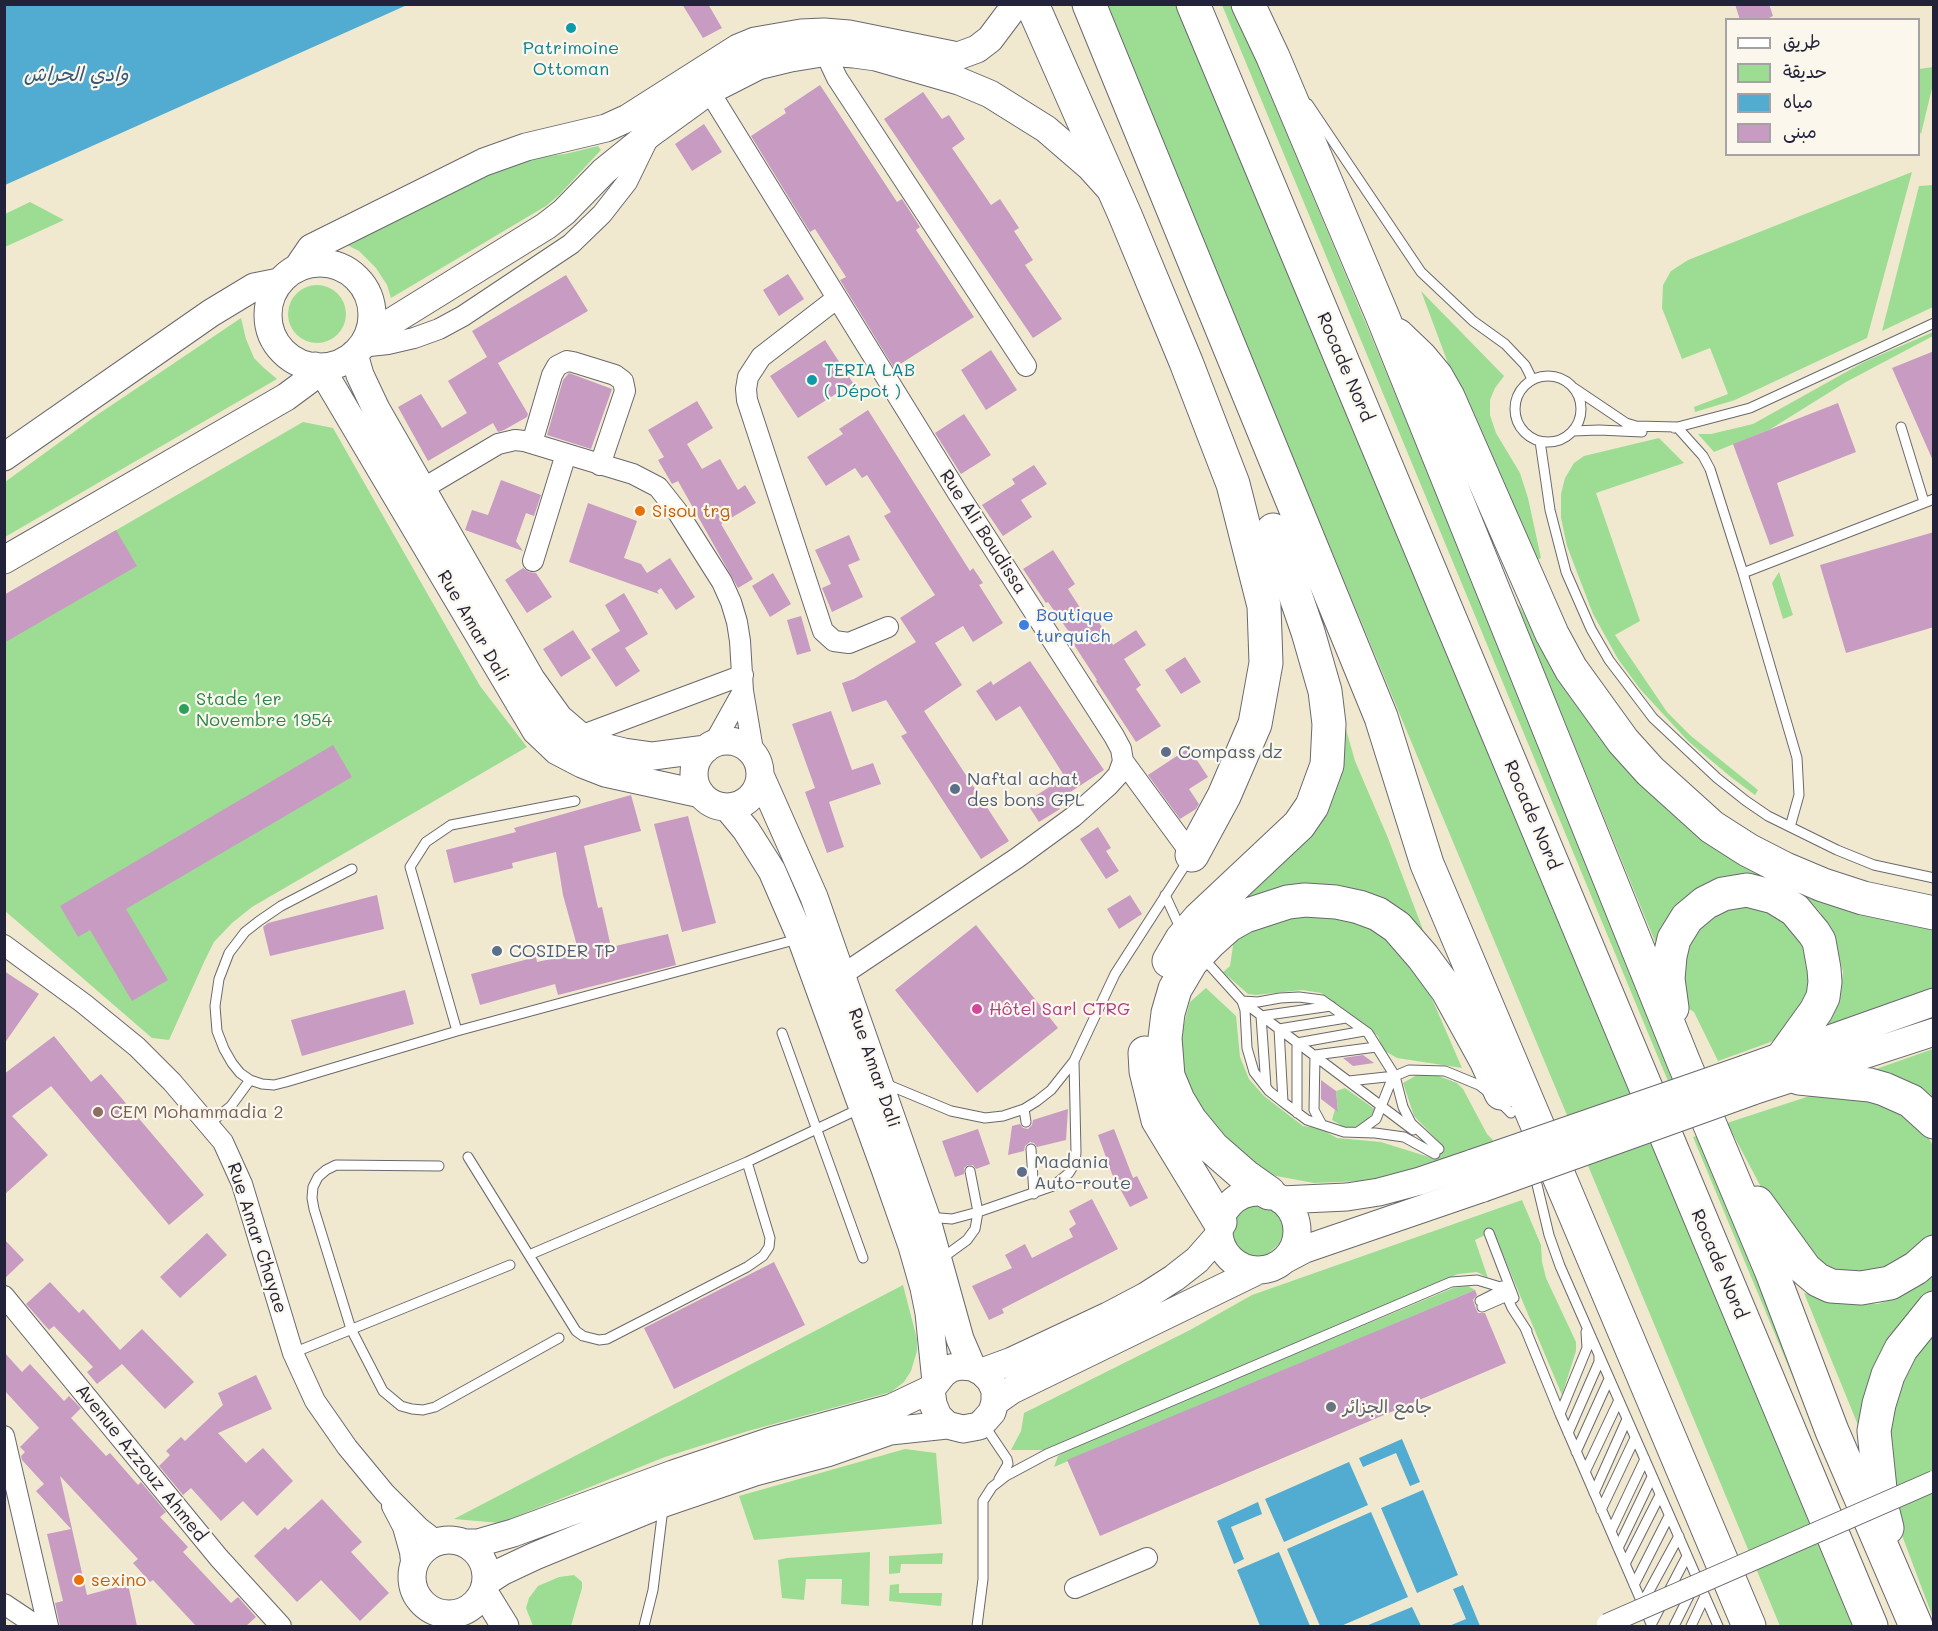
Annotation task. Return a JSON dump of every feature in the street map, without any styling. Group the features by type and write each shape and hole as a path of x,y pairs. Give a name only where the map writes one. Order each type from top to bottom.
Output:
{"highway":[{"path":"1032,4 1125,215 1186,362 1233,484 1264,606 1266,663 1255,724 1224,796 1192,855"},
{"path":"1089,4 1381,717 1426,864"},
{"name":"Rocade Nord","path":"1193,4 1870,1626"},
{"path":"1248,4 1273,57 1382,315 1684,1063 1771,1270 1832,1431 1917,1626"},
{"path":"1382,315 1390,328 1436,376 1448,397 1551,634 1571,669 1623,741 1681,800 1712,827 1748,849 1785,869 1823,885 1863,898 1934,913"},
{"path":"1186,362 1233,446 1322,625 1397,787 1683,1508"},
{"path":"1219,1228 1158,1120 1146,1071 1145,1048 1151,1004 1173,954 1199,920 1299,825 1312,806 1327,765 1329,724 1325,691 1273,530"},
{"path":"1684,1063 1671,1007 1668,979 1674,939 1695,910 1714,898 1734,891 1761,892 1780,900 1795,910 1819,941 1825,976 1822,997 1807,1026 1792,1066 1884,1089 1911,1101 1934,1122"},
{"path":"1275,1196 1240,1173 1213,1148 1190,1120 1178,1100 1168,1076 1165,1038 1168,1013 1175,989 1191,962 1229,925 1245,916 1271,906 1305,900 1336,902 1368,910 1397,927 1423,957 1448,991 1486,1060 1594,1294 1683,1508 1749,1626"},
{"path":"1723,1155 1794,1256 1818,1280 1831,1286 1876,1287 1904,1276 1917,1268 1934,1252"},
{"path":"1917,1626 1892,1551 1882,1508 1874,1431 1879,1404 1892,1366 1910,1335 1934,1308"}],"street":[{"path":"1014,4 990,39 977,49 958,56 849,33 826,42 791,58 758,66 709,91 604,171 564,212 546,226 332,365 318,367 303,364 282,350 272,335 268,317 268,304 272,293 311,248 484,162 526,147 606,128 638,112 738,48 755,41 801,33 826,42 936,74 990,94 1046,129 1068,146 1110,189 1125,215"},
{"path":"826,42 837,78 1026,366"},
{"name":"Rue Ali Boudissa","path":"709,91 959,495 1114,736 1123,761 1192,855"},
{"path":"4,457 229,301 309,263 332,264 343,268 361,283 367,292 372,315 360,346"},
{"path":"837,299 760,357 748,377 747,400 823,632 834,641 849,643 888,627"},
{"name":"Rue Amar Dali","path":"360,346 370,399 542,695 559,718 580,736 599,746 653,756 710,746"},
{"path":"532,443 552,375 557,366 567,361 615,375 623,381 625,391 600,465"},
{"path":"4,560 286,397 309,380 318,367"},
{"name":"Rue Amar Dali","path":"318,367 536,731 557,750 582,764 605,772 701,794"},
{"path":"422,489 498,444 515,440 532,443 646,480 658,487 677,511 722,582 737,622 743,683 757,766 753,794 746,801 727,807 708,801 701,794 694,775 695,765 710,746 743,683"},
{"path":"533,561 566,454"},
{"path":"580,736 743,683"},
{"path":"710,746 726,741 737,743 746,748 757,766"},
{"path":"842,975 1008,864 1073,817 1118,775 1123,761"},
{"name":"Rue Amar Dali","path":"757,766 806,875 926,1217 960,1339 977,1369"},
{"name":"Rue Amar Dali","path":"727,807 746,830 772,871 801,938 905,1226 924,1288 929,1313 934,1386"},
{"name":"Rue Amar Chayae","path":"4,945 83,1003 136,1047 172,1082 223,1142 242,1184 293,1353 315,1401 346,1447 385,1493 420,1528 438,1542"},
{"path":"1792,1066 1934,1002"},
{"path":"1478,1175 1420,1181 1379,1192 1347,1197 1275,1196 1257,1192 1244,1194 1233,1200 1224,1210 1219,1228 1197,1260 1146,1296 1108,1316 1012,1361 977,1369 961,1366 951,1368 934,1386 891,1408 771,1441 684,1470 513,1533 478,1543 448,1540 438,1542 427,1547 419,1556 414,1568 413,1580 416,1592 433,1610 454,1620 456,1613 475,1603 485,1587 503,1571 664,1503 755,1472 827,1453 890,1431 947,1425 971,1429 1012,1390 1259,1270 1272,1267 1305,1250 1478,1175 1792,1066 1934,1032"},
{"path":"1275,1196 1290,1209 1296,1222 1293,1247 1284,1260"},
{"path":"1219,1228 1223,1249 1232,1260 1243,1267 1259,1270"},
{"name":"Avenue Azzouz Ahmed","path":"4,1296 219,1557 281,1626"},
{"path":"977,1369 990,1380 995,1390 989,1412"},
{"path":"934,1386 933,1404 938,1416 947,1425"},
{"path":"4,1436 48,1626"},
{"path":"1616,1623 1934,1482"},
{"name":"Rue Amar Chayae","path":"385,1493 403,1527 410,1552 413,1580"},
{"path":"466,1543 482,1561 486,1572 485,1587 505,1626"},
{"path":"1076,1588 1147,1558"},
{"path":"4,1604 37,1626"}],"lane":[{"path":"1273,57 1320,120 1421,272 1473,321 1505,344 1525,365 1532,379"},
{"path":"1573,431 1641,432 1677,427 1750,408 1934,323"},
{"path":"1574,388 1580,398 1579,422 1563,439 1552,442 1540,441 1530,437 1521,429 1514,407 1523,386 1532,379 1554,376 1565,380 1626,423 1636,426 1677,427 1703,456 1710,470 1743,573 1797,758 1799,795 1790,827"},
{"path":"1743,573 1929,500 1901,427"},
{"path":"1540,441 1550,510 1566,572 1591,629 1609,660 1653,718 1673,739 1746,801 1790,827 1874,865 1934,878"},
{"path":"457,1031 410,867 426,842 451,825 575,801"},
{"path":"879,1081 912,1096 966,1115 985,1119 1024,1109 1051,1090 1074,1061 1114,975 1192,855"},
{"path":"352,869 281,906 259,921 244,932 229,953 219,979 215,1006 217,1031 232,1063 250,1080 274,1085 457,1031 801,938"},
{"path":"1165,895 1177,921"},
{"path":"1204,959 1242,1001 1382,1106 1437,1151"},
{"path":"1242,1001 1258,1002 1280,998 1322,1000 1364,1031 1372,1038 1395,1076 1403,1107 1411,1123 1437,1151"},
{"path":"1242,1001 1251,1064 1257,1078 1297,1113 1307,1120 1344,1132 1404,1137 1437,1151"},
{"path":"1262,1016 1330,1006"},
{"path":"1262,1016 1266,1088"},
{"path":"1280,1029 1346,1018"},
{"path":"1280,1029 1283,1102"},
{"path":"1298,1043 1364,1031"},
{"path":"782,1033 863,1258"},
{"path":"1297,1113 1298,1043"},
{"path":"1315,1055 1376,1047"},
{"path":"1315,1055 1314,1110 1321,1123"},
{"path":"926,1217 952,1218 978,1212 1034,1194 1061,1180 1069,1173 1075,1162 1076,1152 1074,1061"},
{"path":"1349,1081 1395,1076 1417,1069 1445,1071 1479,1085 1510,1113"},
{"path":"1356,1133 1376,1119 1395,1076"},
{"path":"209,1124 231,1106 250,1080"},
{"path":"529,1255 817,1131 862,1107"},
{"path":"1024,1109 1026,1122"},
{"path":"1031,1149 1034,1194"},
{"path":"468,1157 576,1331 592,1339 607,1339 747,1267 763,1256 769,1247 771,1238 747,1162"},
{"path":"1532,1160 1549,1235 1583,1320 1660,1495 1683,1508"},
{"path":"439,1166 336,1165 318,1177 313,1187 312,1198 351,1329 383,1391 401,1406 423,1410 445,1402 559,1338"},
{"path":"939,1260 972,1235 978,1212 970,1171"},
{"path":"1486,1234 1507,1293 1527,1331 1651,1626"},
{"path":"293,1353 510,1264"},
{"path":"977,1626 983,1579 983,1501 987,1492 1006,1476 1047,1454 1451,1282 1477,1280 1487,1282 1507,1293"},
{"path":"1481,1304 1507,1293"},
{"path":"1560,1414 1587,1348 1588,1338 1583,1320"},
{"path":"1568,1433 1599,1362 1599,1355"},
{"path":"1576,1452 1609,1378"},
{"path":"1585,1472 1619,1400"},
{"path":"989,1412 1008,1464 996,1483"},
{"path":"1594,1493 1627,1419"},
{"path":"1601,1510 1635,1438"},
{"path":"1611,1531 1645,1459"},
{"path":"1618,1548 1652,1477"},
{"path":"1625,1564 1660,1495"},
{"path":"644,1626 653,1590 664,1503"},
{"path":"1642,1604 1679,1536 1683,1508"},
{"path":"1634,1585 1683,1508"},
{"path":"1679,1536 1686,1558 1705,1596 1715,1624"},
{"path":"1651,1626 1686,1558"},
{"path":"1674,1626 1697,1580"},
{"path":"1691,1626 1705,1596"}],"green space":[{"path":"1104,5 1180,5 1858,1626 1780,1626"},
{"path":"1222,5 1233,5 1682,1082 1670,1086"},
{"path":"1933,67 1933,84 1921,134 1920,132 1920,69"},
{"path":"598,146 601,150 546,206 391,298 387,285 376,268 359,251 347,245 483,175 538,157 565,154"},
{"path":"1912,172 1867,338 1735,400 1695,412 1694,407 1728,394 1710,348 1682,359 1662,308 1663,285 1671,271 1688,260"},
{"path":"1933,185 1933,307 1882,331 1919,186"},
{"path":"30,202 64,220 5,247 5,214"},
{"path":"311,285 323,285 338,293 346,308 346,320 338,335 323,343 311,343 296,335 288,320 288,308 296,293"},
{"path":"1421,291 1504,376 1490,400 1490,415 1496,433 1520,473 1528,498 1541,558 1531,563 1464,406"},
{"path":"241,318 254,358 277,379 5,537 5,482 97,415"},
{"path":"1933,332 1933,336 1846,382 1769,430 1714,452 1698,434 1711,434 1753,424 1864,362"},
{"name":"Stade 1er Novembre 1954","path":"303,422 333,428 480,686 527,747 252,907 214,942 169,1040 152,1038 5,911 4,595"},
{"path":"1659,438 1684,463 1596,493 1640,621 1615,635 1667,712 1691,736 1758,790 1755,795 1688,741 1640,689 1618,659 1593,614 1567,546 1561,518 1561,494 1565,478 1574,463 1584,456"},
{"path":"1779,572 1793,615 1783,619 1772,583"},
{"path":"1516,603 1575,704 1613,753 1775,878 1747,874 1687,896 1679,905 1656,944"},
{"path":"1335,690 1355,761 1388,838 1425,935 1396,911 1232,908 1284,861"},
{"path":"1806,896 1868,915 1933,930 1933,991 1822,1030 1841,986 1843,972 1832,933 1820,912"},
{"path":"1747,904 1791,917 1818,978 1779,1039 1718,1061 1694,1012 1686,1007 1682,978 1686,950 1695,930 1722,908"},
{"path":"1325,913 1380,930 1420,971 1462,1068 1397,1058 1383,1050 1378,1036 1321,993 1302,990 1248,994 1223,972 1230,966 1234,939 1276,918"},
{"path":"1206,988 1236,1016 1240,1057 1249,1079 1264,1096 1303,1126 1319,1128 1337,1138 1381,1142 1432,1158 1442,1145 1414,1116 1403,1083 1417,1075 1436,1075 1457,1083 1463,1089 1496,1147 1395,1176 1363,1181 1314,1183 1271,1175 1223,1147 1184,1078 1180,1053 1186,1016 1190,1002"},
{"path":"1933,1049 1933,1098 1922,1090 1859,1075"},
{"path":"1345,1088 1376,1110 1363,1124 1351,1128 1332,1120 1335,1109 1338,1111 1336,1091"},
{"path":"1828,1090 1883,1098 1924,1129 1933,1146 1933,1235 1925,1247 1889,1272 1849,1275 1812,1258 1786,1234 1727,1123"},
{"path":"1703,1134 1838,1486 1693,1137"},
{"path":"1522,1200 1541,1245 1546,1278 1576,1342 1576,1351 1562,1395 1493,1231 1475,1240 1488,1278 1477,1272 1458,1274 1045,1450 1011,1450 1021,1431 1024,1413 1190,1330 1252,1295"},
{"path":"1260,1203 1280,1209 1286,1224 1285,1231 1278,1245 1266,1255 1256,1259 1246,1258 1237,1253 1230,1243 1233,1224 1237,1216 1248,1207"},
{"path":"1933,1273 1933,1293 1860,1430 1804,1293 1849,1304 1878,1304 1897,1297"},
{"path":"903,1285 917,1339 917,1351 911,1371 904,1382 891,1392 748,1431 665,1457 500,1523 454,1519"},
{"path":"1468,1286 1475,1290 1054,1467 1058,1456 1074,1446 1453,1288"},
{"path":"1933,1320 1933,1618 1900,1530 1884,1430 1900,1371"},
{"path":"905,1449 936,1453 942,1524 754,1540 739,1496"},
{"path":"870,1552 869,1606 841,1604 842,1579 806,1579 804,1600 782,1598 778,1560"},
{"path":"943,1553 942,1564 901,1564 900,1573 889,1574 889,1556"},
{"path":"574,1575 582,1582 582,1588 571,1626 533,1626 526,1608 529,1598 538,1586 559,1577"},
{"path":"899,1584 899,1593 942,1593 941,1606 889,1601 890,1585"}],"water":[{"name":"وادي الحراش","path":"5,4 407,4 407,5 5,185"},
{"path":"1402,1439 1420,1482 1410,1486 1396,1453 1363,1467 1359,1458"},
{"path":"1349,1462 1368,1505 1284,1542 1265,1499"},
{"path":"1423,1490 1458,1575 1417,1593 1381,1508"},
{"path":"1258,1502 1262,1514 1231,1527 1244,1559 1234,1564 1217,1521"},
{"path":"1371,1512 1408,1597 1341,1626 1320,1626 1287,1549"},
{"path":"1279,1552 1310,1626 1260,1626 1237,1570"},
{"path":"1463,1585 1480,1626 1449,1626 1466,1619 1453,1589"},
{"path":"1412,1607 1421,1626 1366,1626"}],"building":[{"path":"682,4 708,4 722,28 703,38"},
{"path":"1735,4 1769,4 1773,16 1769,18 1739,18"},
{"path":"820,85 897,202 902,199 920,227 916,230 974,317 894,368 840,280 846,277 815,229 810,232 751,136 786,113 784,109"},
{"path":"923,92 942,119 949,115 965,139 952,148 991,205 1000,199 1019,228 1014,231 1033,260 1025,265 1062,319 1033,338 884,119"},
{"path":"704,124 722,152 692,171 675,144"},
{"path":"788,274 804,299 779,316 763,290"},
{"path":"566,275 588,311 498,363 528,414 527,417 498,432 493,423 428,461 398,407 421,394 442,428 467,413 448,381 487,357 472,331"},
{"name":"TERIA LAB ( Dépot )","path":"825,340 853,383 798,418 770,376"},
{"path":"991,350 1017,390 986,410 961,370"},
{"path":"1934,351 1934,463 1892,368"},
{"path":"569,373 612,389 591,449 547,435 563,380"},
{"path":"697,401 713,428 687,444 702,469 720,459 738,490 745,485 756,503 721,524 753,579 738,588 678,481 672,484 658,460 664,457 648,430"},
{"path":"1838,403 1856,452 1777,483 1794,536 1770,545 1733,444"},
{"path":"868,410 970,571 973,568 983,583 979,585 1003,623 973,642 963,626 935,643 962,685 924,711 1009,841 981,859 901,736 907,733 886,700 852,712 842,683 854,679 916,642 900,618 935,595 884,516 891,512 867,475 862,478 855,468 826,486 807,457 843,434 839,429"},
{"path":"964,414 991,455 961,474 935,433"},
{"path":"1034,465 1047,484 1021,500 1032,517 1003,536 982,505 1015,484 1012,479"},
{"path":"501,480 541,495 534,516 526,513 516,541 523,551 465,530 472,510 488,515"},
{"path":"588,503 637,521 624,558 641,564 647,573 670,558 695,597 676,610 661,588 657,591 659,594 569,562"},
{"path":"116,530 137,566 4,643 4,595"},
{"path":"1934,532 1934,627 1846,653 1820,565"},
{"path":"849,535 860,560 848,565 863,597 832,612 822,588 831,584 815,550"},
{"path":"1053,550 1075,584 1068,589 1088,620 1095,616 1113,645 1136,630 1146,645 1124,659 1141,685 1136,689 1161,726 1136,742 1067,634 1069,632 1023,569"},
{"path":"523,568 536,573 552,597 527,613 505,580"},
{"path":"773,573 791,604 770,617 752,586"},
{"path":"624,593 648,634 625,648 640,671 616,687 591,649 620,631 605,605"},
{"path":"801,616 811,651 797,655 787,620"},
{"path":"573,630 591,658 561,677 543,649"},
{"path":"1185,657 1201,682 1181,694 1165,670"},
{"path":"1030,661 1104,770 1055,802 1060,809 1039,822 1026,802 1065,777 1020,706 996,721 976,691 991,681 993,685"},
{"path":"831,711 852,770 873,763 881,784 829,802 844,847 827,853 805,792 815,788 792,724"},
{"path":"333,745 352,777 126,909 168,980 132,1001 90,930 78,937 60,906"},
{"path":"1189,748 1208,777 1189,789 1199,804 1196,809 1180,819 1148,775"},
{"path":"631,795 641,831 584,846 598,908 602,907 611,947 668,934 676,965 558,995 555,984 480,1005 471,974 536,957 537,962 579,953 563,895 556,852 512,863 513,868 454,883 446,850 516,832 514,828"},
{"path":"688,816 716,923 682,932 654,824"},
{"path":"1098,827 1111,848 1106,851 1119,871 1106,879 1080,839"},
{"path":"377,895 384,929 270,956 263,927 268,923"},
{"path":"1130,895 1142,914 1119,929 1107,909"},
{"name":"Hôtel Sarl CTRG","path":"976,925 1058,1028 977,1093 895,990"},
{"path":"4,971 39,994 4,1044"},
{"path":"405,990 414,1024 302,1056 291,1020"},
{"path":"54,1036 91,1082 101,1074 204,1195 169,1225 51,1086 12,1116 48,1155 4,1195 4,1074"},
{"path":"1363,1055 1374,1063 1353,1066 1343,1058"},
{"path":"1321,1080 1336,1091 1338,1112 1321,1099"},
{"path":"1068,1109 1066,1140 1037,1147 1030,1142 1025,1146 1024,1151 1008,1155 1012,1126 1020,1124 1023,1128 1028,1129 1033,1120"},
{"path":"978,1129 990,1164 976,1169 973,1165 968,1165 964,1168 964,1174 955,1177 942,1141"},
{"path":"1114,1129 1133,1178 1137,1176 1148,1198 1130,1207 1112,1174 1098,1135"},
{"path":"1092,1199 1118,1249 1002,1309 1004,1313 989,1320 972,1286 1012,1268 1005,1255 1025,1244 1032,1258 1073,1237 1069,1229 1076,1224 1069,1211"},
{"path":"207,1233 227,1255 180,1298 160,1277"},
{"path":"4,1239 24,1260 4,1279"},
{"path":"774,1262 805,1325 674,1389 644,1328"},
{"path":"50,1282 79,1313 83,1309 120,1350 142,1329 194,1382 165,1409 122,1364 97,1384 87,1372 93,1367 54,1326 49,1330 26,1304"},
{"path":"1475,1290 1477,1295 1473,1300 1476,1309 1478,1313 1485,1313 1506,1363 1100,1536 1067,1460"},
{"path":"4,1352 22,1372 30,1364 64,1401 69,1396 81,1408 71,1418 106,1456 110,1453 138,1485 141,1482 166,1512 160,1517 188,1547 183,1552 231,1603 238,1597 256,1617 246,1626 196,1626 153,1580 150,1582 133,1563 138,1559 60,1476 87,1595 128,1584 137,1626 60,1626 55,1603 63,1601 47,1534 71,1529 36,1491 44,1484 22,1460 21,1456 25,1452 20,1447 39,1428 4,1390"},
{"path":"256,1375 272,1409 218,1433 246,1463 263,1448 293,1481 257,1516 243,1501 221,1521 191,1488 183,1495 159,1466 170,1455 166,1451 181,1437 185,1441 223,1405 218,1393"},
{"path":"322,1499 362,1542 351,1552 389,1593 360,1621 321,1580 297,1602 254,1556 285,1527 288,1530"}],"place":[{"name":"Patrimoine Ottoman","path":"571,28"},
{"name":"TERIA LAB ( Dépot )","path":"812,380"},
{"name":"Sisou trg","path":"640,511"},
{"name":"Boutique turquich","path":"1024,625"},
{"name":"Stade 1er Novembre 1954","path":"184,709"},
{"name":"Compass dz","path":"1166,752"},
{"name":"Naftal achat des bons GPL","path":"955,789"},
{"name":"COSIDER TP","path":"497,951"},
{"name":"Hôtel Sarl CTRG","path":"977,1009"},
{"name":"CEM Mohammadia 2","path":"98,1112"},
{"name":"Madania Auto-route","path":"1022,1172"},
{"name":"جامع الجزائر","path":"1331,1407"},
{"name":"sexino","path":"79,1580"}]}
